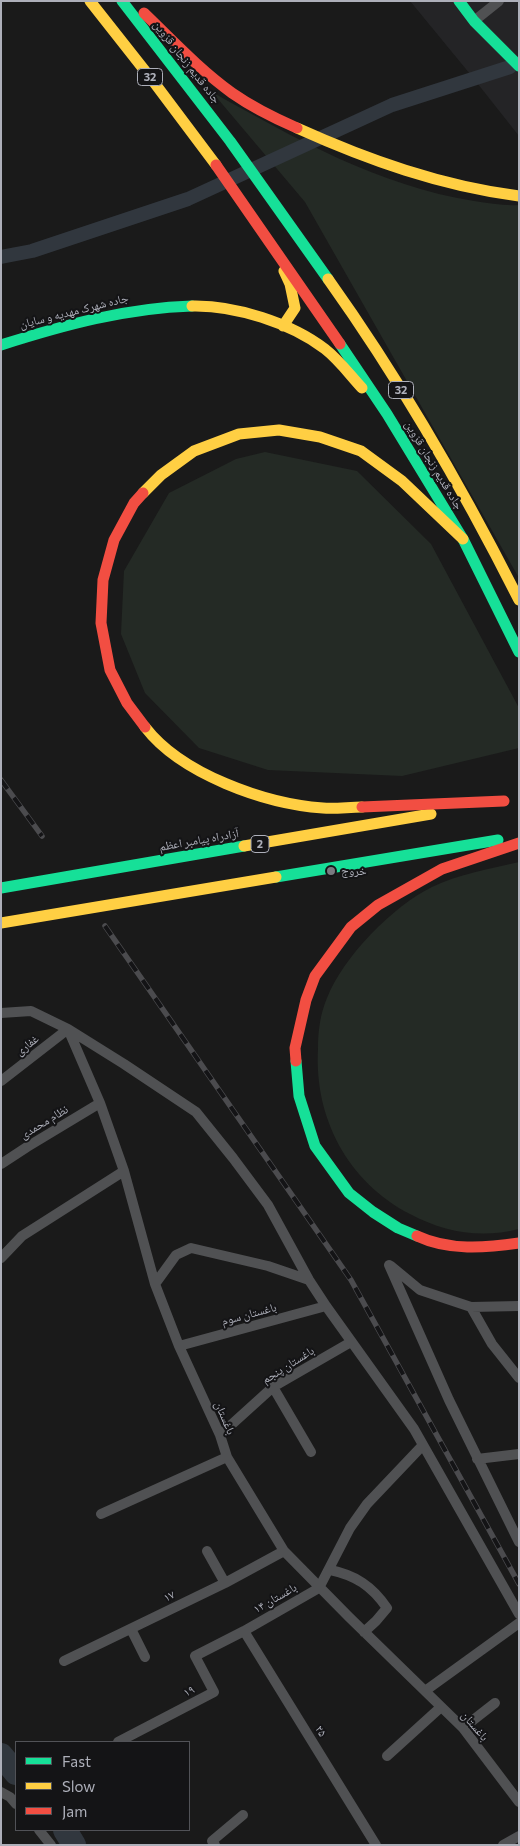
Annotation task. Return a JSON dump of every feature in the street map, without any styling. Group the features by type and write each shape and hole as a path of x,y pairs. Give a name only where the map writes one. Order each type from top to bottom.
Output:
{"main road":[{"name":"جاده قدیم زنجان قزوین","path":"90,1 154,81 208,154 387,414 463,539 519,652"},
{"name":"جاده قدیم زنجان قزوین","path":"122,1 230,141 345,303 409,402 485,532 519,600"},
{"path":"131,1 231,92 278,119 350,151 406,172 453,185 519,196"},
{"path":"460,1 474,21 519,66"},
{"path":"272,245 290,284 295,308 283,326"},
{"name":"جاده شهرک مهدیه و سایان","path":"1,345 105,315 145,308 193,307 226,309 261,317 307,338 328,352 387,414"},
{"path":"463,539 402,481 361,451 320,437 279,430 238,434 194,451 161,475 134,503 114,540 103,580 101,623 110,670 127,703 153,737 191,766 232,786 276,801 324,808 504,801"},
{"name":"آزادراه پیامبر اعظم","path":"1,888 519,798"},
{"path":"1,923 519,837"},
{"path":"519,843 442,869 378,905 351,927 315,976 306,1000 295,1048 299,1096 315,1146 349,1193 373,1212 398,1228 425,1240 455,1246 485,1248 519,1243"}],"street":[{"path":"474,21 499,1"},
{"path":"1,1013 31,1011 68,1029 196,1112 268,1204 309,1280 414,1429 519,1614"},
{"name":"غفاری","path":"1,1081 68,1029"},
{"name":"باغستان","path":"68,1029 100,1103 124,1171 155,1284 179,1346 220,1435 227,1458 284,1551 319,1588 463,1728 519,1802"},
{"name":"نظام محمدی","path":"1,1164 100,1103"},
{"path":"1,1258 22,1236 124,1171"},
{"path":"155,1284 176,1255 191,1248 268,1266 309,1280"},
{"path":"519,1306 472,1307 420,1290 389,1265 449,1400 519,1542"},
{"name":"باغستان سوم","path":"179,1346 326,1306"},
{"path":"472,1307 492,1344 519,1378"},
{"name":"باغستان پنجم","path":"220,1435 273,1387 351,1342"},
{"path":"273,1387 311,1452"},
{"path":"319,1588 330,1570 350,1528 366,1504 423,1445"},
{"path":"477,1459 519,1454"},
{"path":"101,1514 227,1458"},
{"path":"207,1551 225,1583"},
{"name":"۱۷","path":"64,1661 225,1583 284,1551"},
{"path":"330,1570 358,1579 379,1596 387,1608 364,1632"},
{"name":"باغستان ۱۴","path":"244,1631 319,1588"},
{"path":"425,1691 519,1623"},
{"path":"131,1629 145,1657"},
{"name":"۱۹","path":"120,1741 214,1692 195,1656 244,1631"},
{"name":"۲۵","path":"244,1631 376,1845"},
{"path":"463,1728 495,1703"},
{"path":"387,1756 441,1707"},
{"path":"1,1792 10,1797 15,1803"},
{"path":"215,1845 212,1841 243,1815"},
{"path":"40,1831 51,1845"},
{"path":"502,1845 519,1836"}],"shaded area":[{"path":"410,1 519,1 519,136 470,74"},
{"path":"212,92 306,143 371,172 439,194 474,201 519,205 519,578 305,202"},
{"path":"265,452 357,471 431,544 519,708 519,748 402,776 268,770 199,748 145,693 121,634 124,571 169,493 236,459"},
{"path":"519,862 519,1229 490,1233 463,1232 423,1220 388,1201 353,1166 339,1145 329,1123 322,1099 318,1075 320,1023 327,998 345,966 371,934 401,907 442,882"}],"waterway":[{"path":"1,257 32,251 188,199 392,105 510,67"},
{"path":"1,1755 15,1772"},
{"path":"66,1831 74,1845"}],"railway":[{"path":"1,780 42,836"},
{"path":"105,926 351,1280 519,1584"}],"traffic: fast":[{"path":"122,1 230,141 328,279"},
{"path":"459,1 474,21 519,66"},
{"path":"1,345 48,331 119,314 167,307 192,306"},
{"path":"340,344 387,414 463,539 519,652"},
{"path":"276,877 498,840"},
{"path":"1,888 244,846"},
{"path":"296,1061 299,1096 315,1146 349,1193 373,1212 398,1228 417,1236"}],"traffic: slow":[{"path":"90,1 216,165"},
{"path":"297,128 351,151 433,179 490,192 519,196"},
{"path":"283,326 295,308 290,284 284,271"},
{"path":"328,279 380,356 453,476 519,600"},
{"path":"192,306 209,306 244,312 296,331 330,353 362,388"},
{"path":"143,493 161,475 194,451 239,434 279,430 320,437 361,451 402,481 463,539"},
{"path":"145,727 161,744 180,759 226,784 251,793 300,805 328,808 362,807"},
{"path":"244,846 431,814"},
{"path":"1,923 276,877"}],"traffic: jam":[{"path":"144,13 197,65 220,84 247,103 297,128"},
{"path":"216,165 340,344"},
{"path":"143,493 134,503 114,540 103,580 101,623 110,670 127,703 145,727"},
{"path":"362,807 504,801"},
{"path":"296,1061 295,1048 306,1000 315,976 351,927 378,905 442,869 519,843"},
{"path":"417,1236 442,1244 467,1247 519,1243"}],"place":[{"name":"خروج","path":"331,871"}]}
